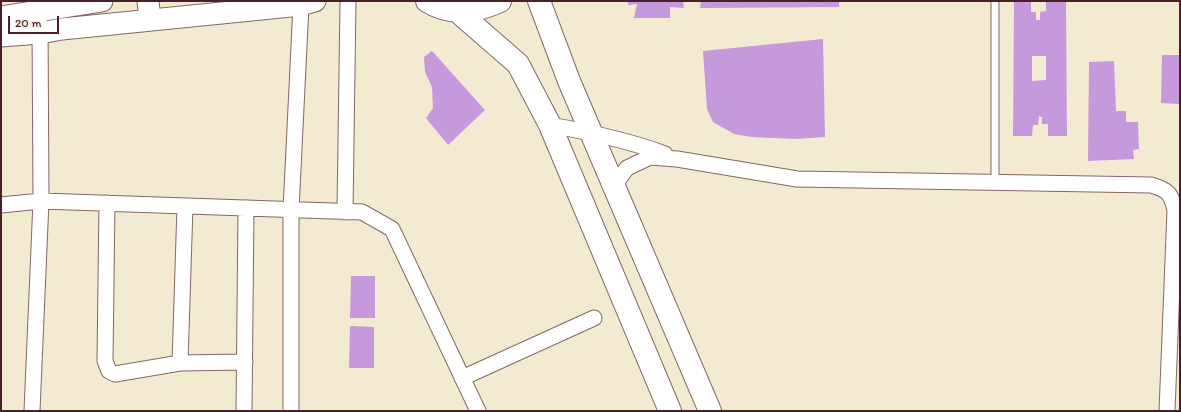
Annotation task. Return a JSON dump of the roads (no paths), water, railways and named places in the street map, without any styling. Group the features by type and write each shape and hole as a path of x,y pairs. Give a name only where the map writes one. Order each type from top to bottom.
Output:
{"main road":[{"path":"1,17 41,11 66,4 102,1"},
{"path":"423,1 442,8 457,11 479,10 500,1"},
{"path":"540,1 569,81 590,132 710,411"},
{"path":"1,36 40,33 149,10 308,3"},
{"path":"457,11 518,64 550,125 670,411"}],"street":[{"path":"345,212 348,1"},
{"path":"291,411 291,210 308,3"},
{"path":"32,411 41,201 41,11"},
{"path":"550,125 590,132 645,147 677,159"},
{"path":"613,187 627,168 650,157 677,159 798,179 1151,185 1163,188 1172,198 1175,210 1167,411"},
{"path":"1,205 41,201 362,212 392,229 478,411"},
{"path":"107,203 105,361 108,370 114,374 180,363 245,362"},
{"path":"180,363 185,206"},
{"path":"244,411 246,208"},
{"path":"462,378 594,318"}],"lane":[{"path":"995,1 995,182"}]}
